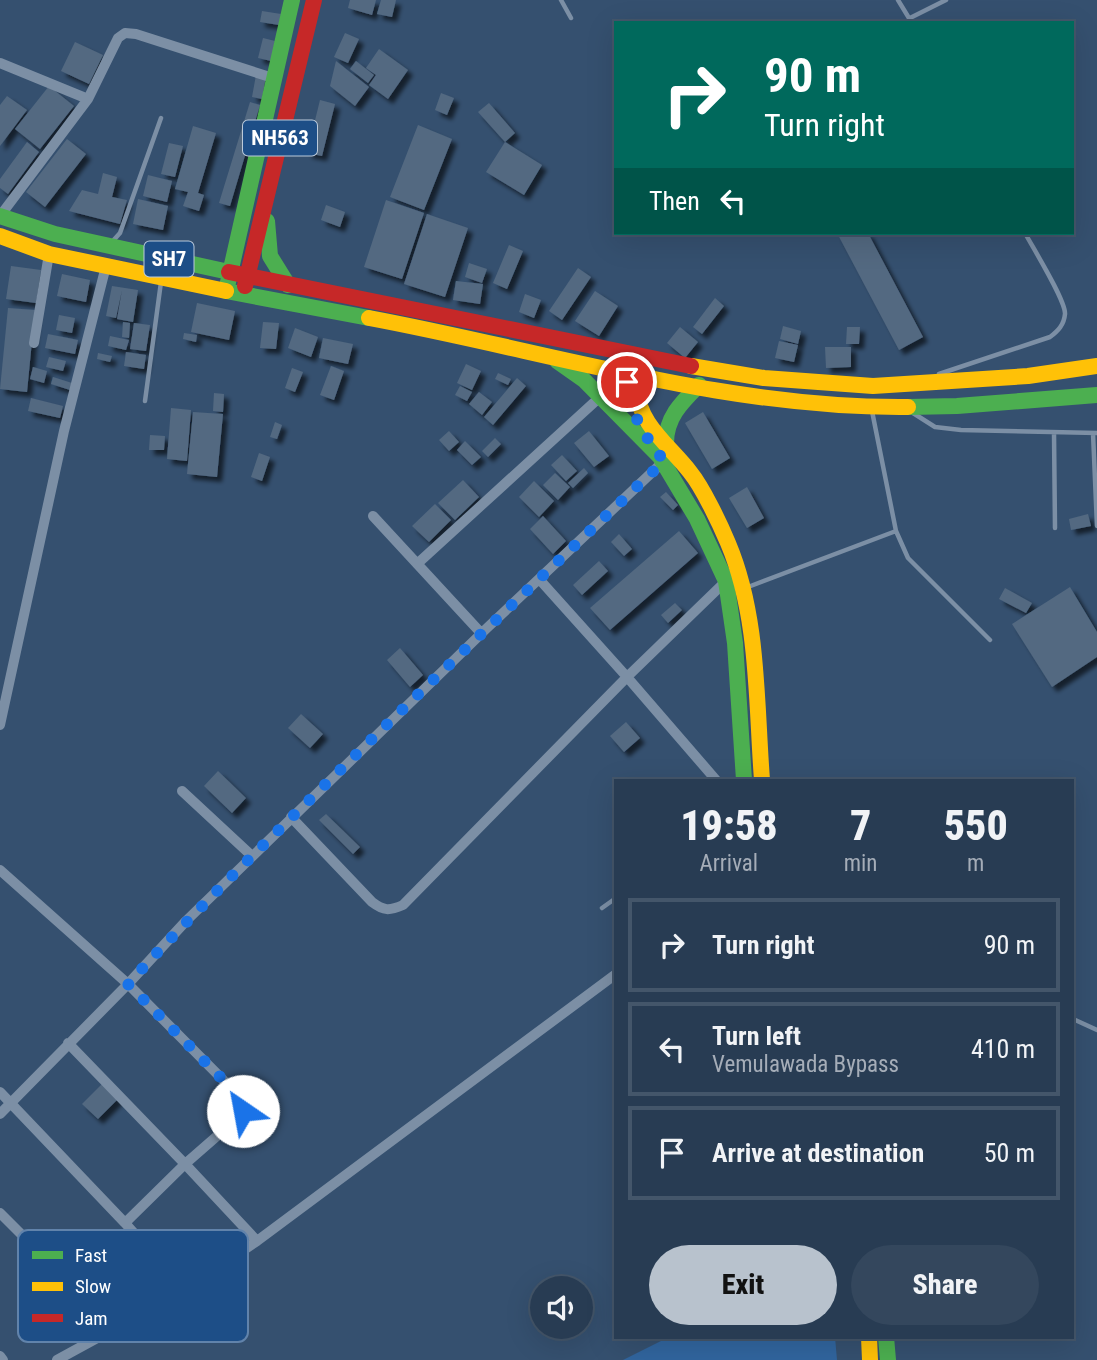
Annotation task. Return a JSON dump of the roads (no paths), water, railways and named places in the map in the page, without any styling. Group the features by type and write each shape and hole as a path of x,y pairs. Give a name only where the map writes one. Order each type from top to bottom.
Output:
{"main road":[{"name":"NH563","path":"226,291 292,0"},
{"name":"NH563","path":"243,294 314,0"},
{"path":"268,186 268,256 273,267 288,285"},
{"name":"SH7","path":"0,216 55,234 229,272"},
{"name":"SH7","path":"0,236 49,254 226,291"},
{"path":"229,272 670,363 764,378 862,386 904,385 1028,376 1097,366"},
{"path":"226,291 457,334 552,357 760,398 904,407 957,406 1097,395"},
{"path":"637,355 632,372 632,411 697,519 726,581 735,643 744,779"},
{"path":"552,357 584,380 664,461"},
{"path":"632,372 641,408 654,431 692,474 728,542 744,588 752,641 762,779"},
{"path":"666,443 667,424 678,407 699,385"},
{"path":"869,1339 870,1360"},
{"path":"886,1339 888,1360"}],"street":[{"path":"0,216 88,99 118,38 125,33 136,34 273,78"},
{"path":"0,63 88,99"},
{"path":"34,343 49,254"},
{"path":"0,725 64,430 106,266"},
{"path":"417,564 600,397"},
{"path":"0,1114 128,984 186,920 664,461"},
{"path":"373,516 481,634"},
{"path":"539,579 715,779"},
{"path":"291,817 372,902 383,910 391,911 403,905 627,677 726,581"},
{"path":"182,791 252,856"},
{"path":"0,870 128,984 240,1097 243,1105 240,1116 125,1223"},
{"path":"248,1247 614,975"},
{"path":"68,1042 247,1230"},
{"path":"0,1092 131,1230"},
{"path":"0,1213 18,1231"},
{"path":"248,1231 257,1241"},
{"path":"57,1360 92,1342"}],"lane":[{"path":"561,0 571,18"},
{"path":"898,0 911,20 946,0"},
{"path":"108,246 120,233 161,118"},
{"path":"904,385 1050,337 1059,330 1063,323 1064,307 1027,235"},
{"path":"145,401 162,278"},
{"path":"871,407 896,531 908,558 990,640"},
{"path":"904,407 934,427 1095,433 1097,526"},
{"path":"1055,433 1055,528"},
{"path":"744,588 896,531"},
{"path":"602,908 614,899"},
{"path":"1074,1019 1097,1030"}]}
